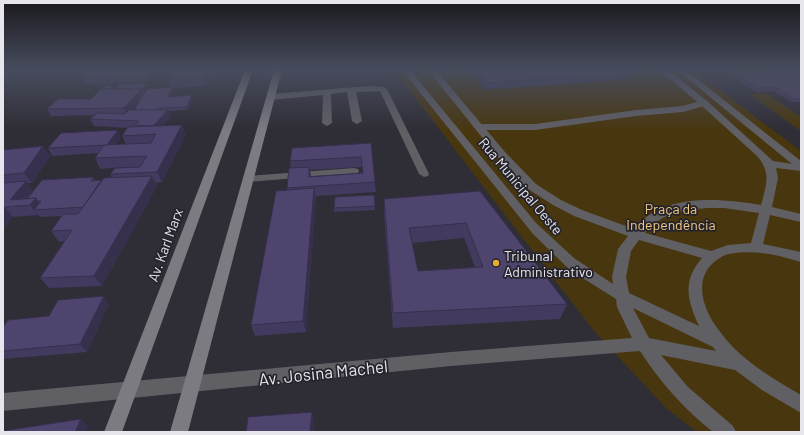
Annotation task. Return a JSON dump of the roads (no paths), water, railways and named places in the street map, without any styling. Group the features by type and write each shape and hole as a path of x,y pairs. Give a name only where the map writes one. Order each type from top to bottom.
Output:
{"street":[{"name":"Av. Karl Marx","path":"113,432 241,90"},
{"path":"179,432 273,90"},
{"path":"271,97 341,90"},
{"path":"351,90 357,121"},
{"path":"385,90 424,174"},
{"name":"Rua Municipal Oeste","path":"422,90 532,226 550,245 575,266 622,296 718,342"},
{"name":"Rua Municipal Oeste","path":"448,90 478,127 523,178 536,190 587,217 633,234 712,256"},
{"path":"687,90 762,154 770,164 773,178 756,248"},
{"path":"706,90 801,167"},
{"path":"327,92 327,123"},
{"path":"478,127 535,127 636,113 683,109 704,104"},
{"path":"770,164 801,167"},
{"path":"248,179 354,171"},
{"path":"727,432 711,420 671,382 643,344 629,317 622,296 620,269 624,249 633,234 656,216 686,206 723,204 765,209 801,218"},
{"path":"801,257 783,252 756,248 731,249 712,256 698,269 694,289 700,314 718,342 738,363 770,387 801,404"},
{"name":"Av. Josina Machel","path":"3,402 443,360 643,344 738,363"}],"place":[{"name":"Tribunal Administrativo","path":"496,263"}],"park label":[{"name":"Praça da Independência","path":"671,216"}]}
